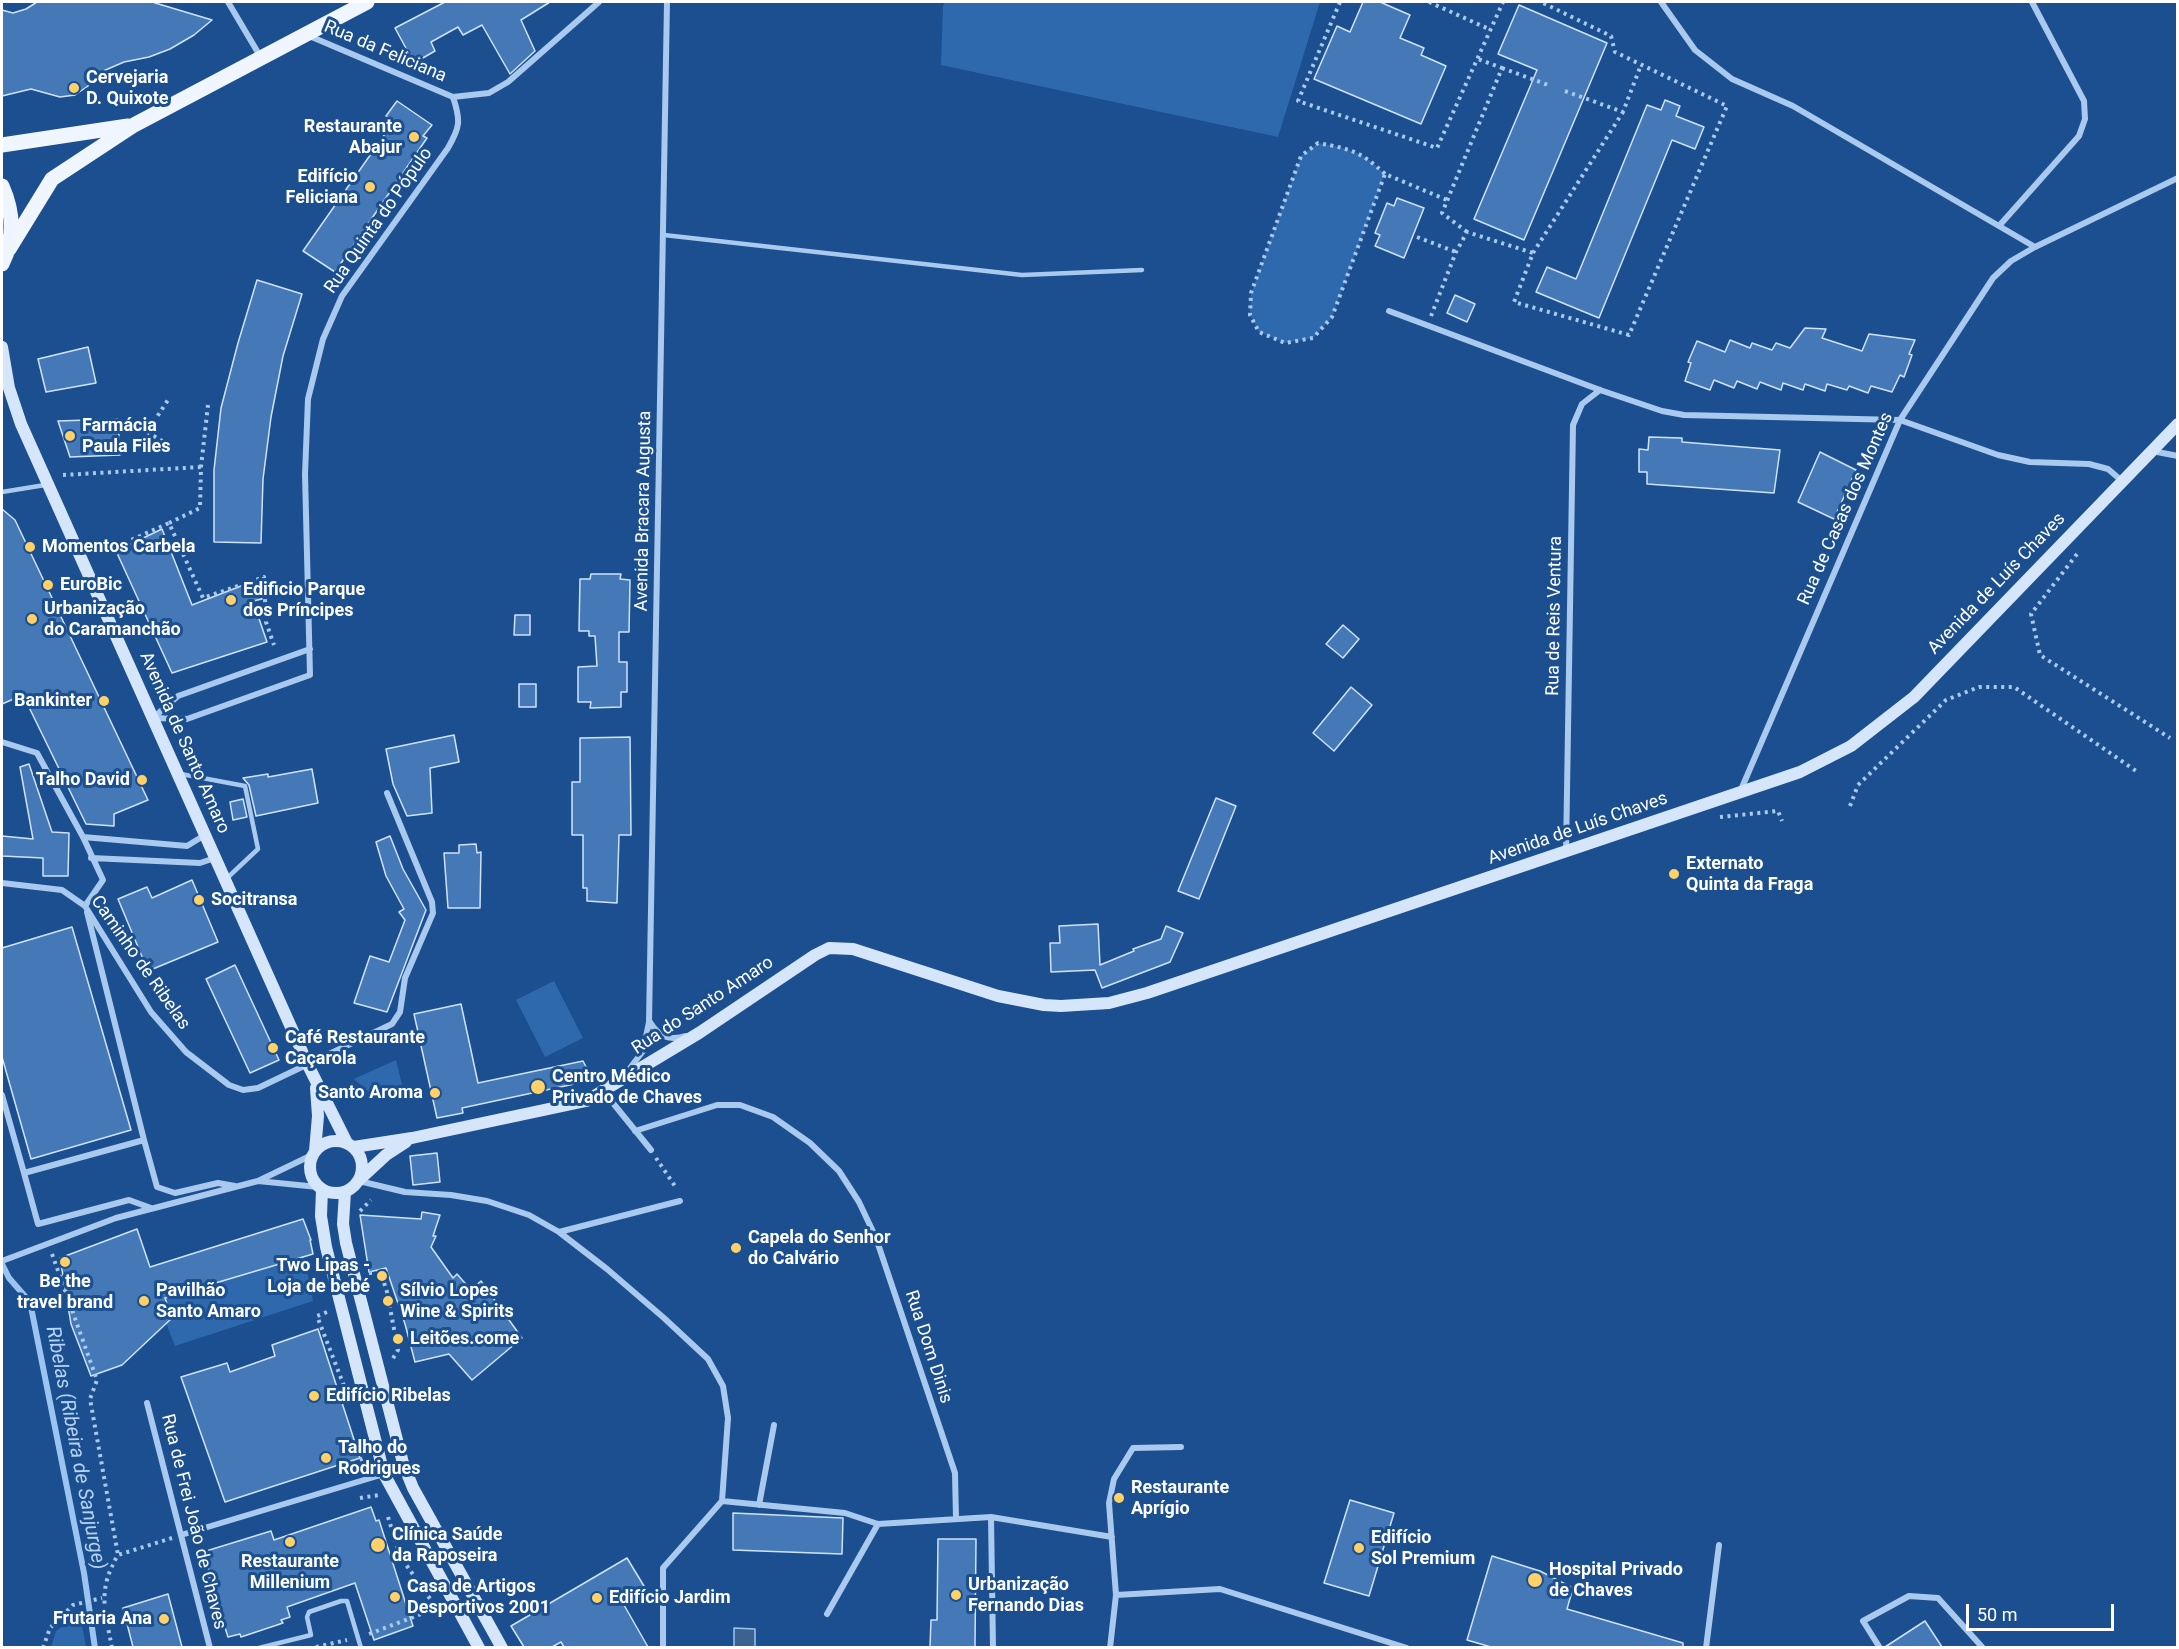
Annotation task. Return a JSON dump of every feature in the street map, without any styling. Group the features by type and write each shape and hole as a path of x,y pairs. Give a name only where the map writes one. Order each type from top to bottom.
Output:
{"main road":[{"path":"2,264 52,179 134,125 304,33 367,2"},
{"path":"2,145 134,125"},
{"path":"2,186 9,201 13,225 9,249"},
{"path":"2,347 9,388 21,424"},
{"path":"2,391 21,424"},
{"name":"Avenida de Santo Amaro","path":"21,424 308,1065 350,1145"},
{"name":"Avenida de Luís Chaves","path":"873,954 1013,1000 1044,1005 1080,1006 1109,1003 1147,993 1800,772 1851,746 1914,697 2178,424"},
{"name":"Rua do Santo Amaro","path":"350,1145 412,1138 586,1101 699,1033 823,950 844,947 873,954"},
{"name":"Avenida de Santo Amaro","path":"313,1153 318,1116 314,1078"},
{"name":"Rua do Santo Amaro","path":"359,1180 391,1150 412,1138"},
{"path":"320,1188 337,1194 351,1189 359,1180 362,1162 350,1145 329,1141 321,1145 313,1153 310,1172 320,1188 321,1216 326,1247 384,1474 479,1647"},
{"path":"345,1192 343,1224 346,1243 403,1463 413,1488 502,1647"}],"street":[{"path":"228,2 260,57"},
{"path":"453,97 489,93 508,82 599,2"},
{"name":"Avenida Bracara Augusta","path":"623,1078 643,1051 649,1022 667,2"},
{"path":"1661,2 1695,50 1732,79 1793,106 2035,247"},
{"path":"1999,226 2079,136 2085,119 2084,101 2032,2"},
{"name":"Rua da Feliciana","path":"304,33 453,97"},
{"name":"Rua Quinta do Pópulo","path":"153,718 187,718 310,675 306,452 308,399 323,339 342,296 458,131 458,113 453,97"},
{"name":"Rua de Casas dos Montes","path":"1739,793 1900,420 1993,278 2011,261 2035,247 2178,178"},
{"path":"1389,310 1600,390 1662,411 1684,415 1900,420 1998,455 2031,462 2089,464 2108,469 2122,481"},
{"name":"Rua de Reis Ventura","path":"1566,852 1573,424 1582,404 1600,390"},
{"path":"2152,450 2178,456"},
{"path":"153,718 178,696 310,649"},
{"path":"2,742 36,753 83,837 103,880 85,906 157,1187 175,1193 218,1183 235,1186"},
{"name":"Caminho de Ribelas","path":"2,883 62,890 85,906 151,1011 186,1052 229,1085 243,1090 258,1089 392,1024 400,1012 405,978 433,913 432,902 387,793"},
{"path":"83,837 187,846 205,834"},
{"path":"91,858 200,863 215,858"},
{"path":"649,1022 657,1033 667,1038 677,1039 699,1033"},
{"path":"604,1092 651,1150"},
{"path":"2,1095 38,1224 129,1200 151,1208"},
{"name":"Rua Dom Dinis","path":"636,1131 717,1105 740,1105 773,1117 810,1143 839,1171 859,1202 876,1238 955,1473 956,1519"},
{"path":"24,1173 144,1140"},
{"path":"2,1261 116,1218 258,1181 313,1153"},
{"path":"359,1180 405,1192 464,1197 498,1204 529,1215 559,1232 607,1269 708,1359 723,1386 728,1418 722,1501 663,1568 663,1646"},
{"path":"258,1181 320,1188"},
{"path":"559,1232 680,1201"},
{"name":"Rua de Frei João de Chaves","path":"147,1403 210,1647"},
{"path":"759,1505 774,1425"},
{"path":"1110,1647 1116,1595 1109,1503 1114,1479 1134,1448 1181,1447"},
{"path":"181,1535 384,1474"},
{"path":"722,1501 845,1513 878,1524 991,1517 1112,1537"},
{"path":"991,1517 993,1647"},
{"path":"827,1614 878,1524"},
{"path":"1706,1647 1719,1545"},
{"path":"1116,1595 1220,1589 1407,1647"},
{"path":"1880,1647 1863,1621 1909,1596 1938,1598 1983,1647"}],"lane":[{"path":"664,235 1022,275 1142,270"},
{"path":"2,492 48,484"},
{"path":"178,774 245,786 258,849 225,880"},
{"path":"259,1647 311,1635 309,1612 341,1600 346,1601 362,1647"}],"path":[{"path":"1340,2 1298,102 1437,148 1503,2"},
{"path":"1429,2 1491,30"},
{"path":"1541,2 1611,36 1615,52 1726,106 1629,335 1514,302 1533,253 1623,112 1641,65"},
{"path":"1478,59 1551,86"},
{"path":"1502,68 1442,213 1467,232 1533,253"},
{"path":"1565,91 1623,112"},
{"path":"1385,174 1332,317 1313,338 1286,343 1259,332 1250,315 1251,293 1300,156 1318,143 1345,148 1367,157 1385,174 1448,200"},
{"path":"1427,325 1456,252 1467,232"},
{"path":"1417,237 1456,252"},
{"path":"169,445 147,432 170,397"},
{"path":"111,549 200,508 201,467 208,405"},
{"path":"63,475 201,467"},
{"path":"169,523 203,598 264,577 266,622 274,645"},
{"path":"2079,551 2031,614 2040,655 2170,738"},
{"path":"1850,806 1858,785 1946,700 1979,687 2014,687 2139,773"},
{"path":"1710,818 1778,811 1782,821"},
{"path":"651,1150 677,1189 680,1201"},
{"path":"357,1214 371,1200"},
{"path":"52,1254 98,1380 90,1399 118,1555 110,1569 102,1598 112,1647"},
{"path":"366,1273 381,1273 387,1292 398,1350 390,1365"},
{"path":"360,1498 381,1495 384,1504"},
{"path":"387,1515 400,1556 442,1616"},
{"path":"118,1555 181,1535"},
{"path":"44,1647 50,1628 73,1605 102,1598"},
{"path":"314,1647 359,1638 408,1621 452,1601"}],"shaded area":[{"path":"945,2 1320,2 1278,137 941,65"},
{"path":"1318,143 1355,152 1369,160 1385,174 1332,317 1313,338 1285,343 1259,332 1250,315 1251,293 1301,156"},
{"path":"554,981 583,1038 545,1057 516,1000"},
{"path":"396,1060 403,1089 379,1101 354,1079"},
{"path":"304,1255 313,1301 175,1346 151,1285"},
{"path":"80,1614 86,1647 51,1647 56,1631"},
{"path":"734,1628 755,1629 755,1647 734,1647"}],"building":[{"path":"37,2 152,2 212,20 194,35 170,49 149,57 124,62 94,75 88,86 75,95 60,97 31,89 2,96 2,10 13,13"},
{"path":"445,2 550,2 521,20 535,51 510,74 482,25 463,35 458,27 431,42 435,51 414,63 395,28"},
{"path":"1363,2 1380,2 1410,15 1400,38 1424,48 1421,55 1446,66 1421,124 1314,79 1337,26 1350,32"},
{"path":"1519,5 1607,43 1524,240 1474,219 1537,70 1498,54"},
{"path":"1665,100 1680,106 1676,116 1704,127 1695,149 1672,140 1599,318 1536,292 1547,267 1576,279 1647,105 1661,110"},
{"path":"397,101 432,125 423,136 427,138 335,272 303,251 394,121 386,116"},
{"path":"1397,198 1424,208 1404,258 1375,246 1380,235 1375,233 1387,203 1394,206"},
{"path":"257,280 302,294 283,356 271,417 263,479 261,543 214,542 214,470 221,408"},
{"path":"1455,295 1475,304 1467,322 1447,313"},
{"path":"1805,328 1826,329 1822,338 1862,351 1869,334 1915,340 1904,377 1900,375 1892,392 1871,386 1868,393 1849,386 1847,390 1827,384 1825,391 1805,384 1803,390 1783,383 1781,390 1760,382 1757,389 1737,381 1734,388 1714,380 1710,390 1685,381 1691,363 1688,362 1697,341 1725,352 1730,340 1750,348 1752,343 1772,350 1776,343 1790,348"},
{"path":"88,347 96,383 46,392 38,359"},
{"path":"118,419 120,455 70,457 58,421"},
{"path":"1649,437 1682,438 1682,442 1780,450 1774,493 1647,484 1647,472 1639,472 1639,449 1648,450"},
{"path":"1820,452 1856,470 1834,519 1798,502"},
{"name":"Urbanização do Caramanchão","path":"2,509 15,520 148,800 114,814 114,826 86,824 23,695 2,704"},
{"name":"Edificio Parque dos Príncipes","path":"162,529 192,605 254,581 262,599 253,601 267,642 172,673 116,551"},
{"path":"591,574 621,574 620,579 630,580 629,632 619,632 619,662 627,662 627,692 621,692 621,707 590,708 591,702 578,702 578,667 597,666 595,636 589,636 589,631 579,631 580,579 590,579"},
{"path":"515,615 530,615 530,635 514,635"},
{"path":"1343,625 1359,639 1343,658 1326,644"},
{"path":"519,684 536,684 536,707 519,707"},
{"path":"1351,687 1372,705 1334,751 1313,733"},
{"path":"454,735 459,762 430,768 432,813 407,816 393,784 386,749"},
{"path":"630,737 631,835 619,835 617,903 587,901 587,888 583,888 583,835 572,835 572,782 580,782 580,738"},
{"path":"29,764 52,832 69,833 68,876 43,876 43,858 2,856 2,836 33,839 20,767"},
{"path":"312,769 318,803 256,816 249,785 243,778 268,774 268,777"},
{"path":"1216,798 1236,806 1199,899 1178,891"},
{"path":"243,799 247,817 233,820 230,802"},
{"path":"390,836 403,869 426,910 387,1012 354,1003 370,956 389,962 405,920 399,912 404,909 386,876 376,842"},
{"path":"476,844 477,853 481,852 480,908 448,908 444,853 459,853 459,845"},
{"path":"192,880 218,942 148,971 118,899 147,887 152,898"},
{"path":"1098,924 1100,965 1161,939 1166,926 1183,933 1170,962 1102,988 1095,970 1051,972 1050,943 1060,943 1059,926"},
{"path":"72,927 131,1130 31,1159 2,1057 2,948"},
{"path":"235,965 279,1060 250,1073 206,979"},
{"path":"461,1004 478,1083 583,1061 593,1080 462,1108 463,1113 437,1118 414,1014"},
{"path":"437,1153 440,1182 413,1185 410,1156"},
{"path":"422,1212 440,1215 433,1236 436,1236 431,1247 453,1278 457,1274 471,1290 481,1281 522,1338 472,1380 449,1354 415,1362 386,1268 369,1272 360,1215 421,1219"},
{"path":"303,1219 311,1240 313,1254 165,1298 172,1318 122,1365 91,1376 71,1324 60,1258 137,1229 150,1267"},
{"path":"318,1329 360,1458 225,1502 181,1377 227,1363 230,1372 275,1356 272,1345"},
{"name":"Edifício Sol Premium","path":"1350,1500 1394,1513 1369,1596 1324,1583"},
{"path":"371,1507 376,1521 379,1520 413,1626 374,1640 355,1583 287,1607 290,1617 281,1620 283,1623 241,1637 240,1634 228,1637 203,1552 271,1531 274,1540"},
{"path":"733,1513 843,1518 842,1554 733,1550"},
{"name":"Urbanização Fernando Dias","path":"938,1539 976,1539 975,1647 930,1647 931,1620 937,1620"},
{"path":"1492,1556 1540,1571 1573,1588 1567,1609 1683,1643 1683,1647 1491,1647 1467,1640"},
{"name":"Edifício Jardim","path":"627,1558 647,1591 624,1605 648,1647 564,1647 561,1642 552,1647 524,1647 511,1626"},
{"path":"168,1594 182,1647 133,1647 123,1608"},
{"path":"1925,1621 1942,1647 1885,1647"}],"waterway":[{"name":"Ribelas (Ribeira de Sanjurge)","path":"2,1264 9,1278 30,1302 84,1573 95,1648"}],"place":[{"name":"Cervejaria D. Quixote","path":"74,88"},
{"name":"Restaurante Abajur","path":"414,137"},
{"name":"Edifício Feliciana","path":"370,187"},
{"name":"Farmácia Paula Files","path":"70,436"},
{"name":"Momentos Carbela","path":"30,547"},
{"name":"EuroBic","path":"48,585"},
{"name":"Edificio Parque dos Príncipes","path":"231,600"},
{"name":"Urbanização do Caramanchão","path":"32,619"},
{"name":"Bankinter","path":"104,701"},
{"name":"Talho David","path":"142,780"},
{"name":"Externato Quinta da Fraga","path":"1674,874"},
{"name":"Socitransa","path":"199,900"},
{"name":"Café Restaurante Caçarola","path":"273,1048"},
{"name":"Centro Médico Privado de Chaves","path":"538,1087"},
{"name":"Santo Aroma","path":"435,1093"},
{"name":"Capela do Senhor do Calvário","path":"736,1248"},
{"name":"Be the travel brand","path":"65,1262"},
{"name":"Two Lipas - Loja de bebé","path":"382,1276"},
{"name":"Pavilhão Santo Amaro","path":"144,1301"},
{"name":"Sílvio Lopes Wine & Spirits","path":"388,1301"},
{"name":"Leitões.come","path":"398,1339"},
{"name":"Edifício Ribelas","path":"314,1396"},
{"name":"Talho do Rodrigues","path":"326,1458"},
{"name":"Restaurante Aprígio","path":"1119,1498"},
{"name":"Restaurante Millenium","path":"290,1542"},
{"name":"Clínica Saúde da Raposeira","path":"378,1545"},
{"name":"Edifício Sol Premium","path":"1359,1548"},
{"name":"Hospital Privado de Chaves","path":"1535,1580"},
{"name":"Urbanização Fernando Dias","path":"956,1595"},
{"name":"Casa de Artigos Desportivos 2001","path":"395,1597"},
{"name":"Edifício Jardim","path":"597,1598"},
{"name":"Frutaria Ana","path":"164,1619"}]}
